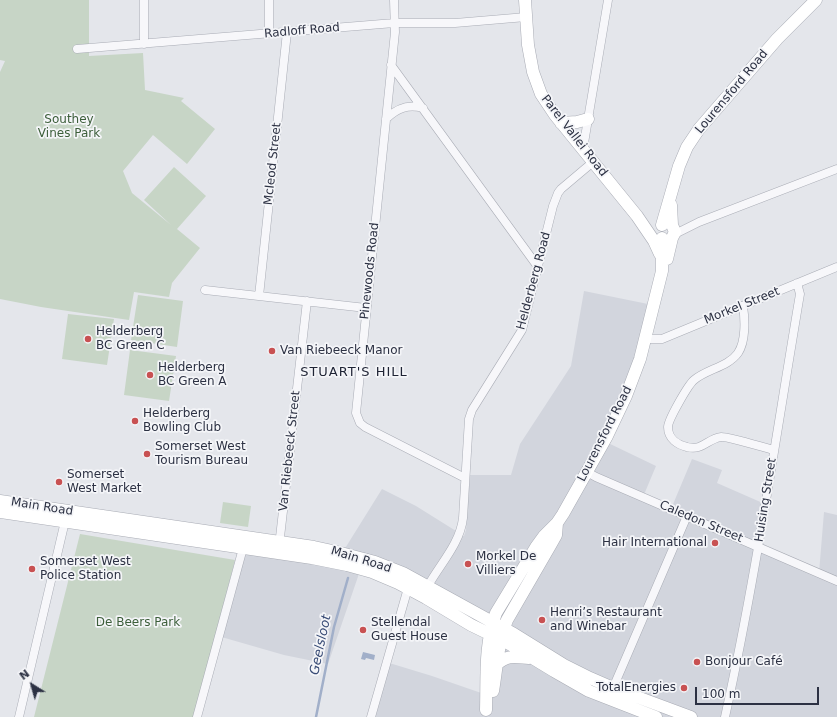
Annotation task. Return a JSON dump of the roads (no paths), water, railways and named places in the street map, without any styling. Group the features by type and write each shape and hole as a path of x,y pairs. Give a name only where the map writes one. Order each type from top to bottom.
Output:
{"main road":[{"name":"Parel Vallei Road","path":"525,0 528,45 533,72 536,83 545,102 646,230 659,250 662,266"},
{"name":"Lourensford Road","path":"496,631 507,620 554,539 557,523 610,430 626,396 640,358 662,266 668,255 667,231 670,198 679,166 688,147 699,128 777,39 816,0"},
{"path":"561,123 577,122 588,119"},
{"name":"Parel Vallei Road","path":"636,216 649,224 667,231"},
{"path":"646,230 667,231"},
{"name":"Main Road","path":"0,500 66,516 243,548 279,547 378,574 408,588 471,625 496,631 613,688 633,707 691,717"},
{"name":"Main Road","path":"0,512 66,516 279,547 338,552 375,562 403,573 428,586 535,659 589,691 656,717"},
{"path":"485,713 492,692 496,665 496,631"},
{"path":"485,713 486,664 496,631"},
{"path":"496,665 506,657 513,656 535,659"}],"street":[{"path":"144,0 144,44"},
{"path":"269,0 269,34"},
{"name":"Pinewoods Road","path":"394,0 391,65 356,413 358,420 365,428 465,478"},
{"path":"583,149 608,0"},
{"name":"Radloff Road","path":"78,49 394,23 455,23 526,17"},
{"name":"Mcleod Street","path":"259,296 287,32"},
{"path":"391,65 538,267"},
{"path":"386,119 394,111 403,107 413,106 423,108"},
{"name":"Helderberg Road","path":"428,586 454,545 460,531 470,414 522,330 553,206 558,193 593,162"},
{"path":"667,231 699,222 837,169"},
{"name":"Morkel Street","path":"645,339 662,339 837,267"},
{"name":"Huising Street","path":"726,717 737,666 758,547 800,294 797,283"},
{"path":"205,290 366,308"},
{"name":"Van Riebeeck Street","path":"279,547 307,301"},
{"path":"743,306 745,324 744,336 739,352 732,360 694,380 681,399 668,427 670,436 676,444 688,448 700,448 711,441 722,437 774,450"},
{"name":"Caledon Street","path":"587,472 837,581"},
{"path":"19,717 66,516"},
{"path":"613,688 687,516"},
{"path":"198,717 243,548"},
{"path":"371,717 408,588"}],"water":[{"path":"363,652 375,655 374,660 366,658 365,660 361,659"}],"waterway":[{"name":"Geelsloot","path":"316,717 334,627 348,578"}],"place":[{"name":"Helderberg BC Green C","path":"88,339"},
{"name":"Van Riebeeck Manor","path":"272,351"},
{"name":"Helderberg BC Green A","path":"150,375"},
{"name":"Helderberg Bowling Club","path":"135,421"},
{"name":"Somerset West Tourism Bureau","path":"147,454"},
{"name":"Somerset West Market","path":"59,482"},
{"name":"Hair International","path":"715,543"},
{"name":"Morkel De Villiers","path":"468,564"},
{"name":"Somerset West Police Station","path":"32,569"},
{"name":"Henri’s Restaurant and Winebar","path":"542,620"},
{"name":"Stellendal Guest House","path":"363,630"},
{"name":"Bonjour Café","path":"697,662"},
{"name":"TotalEnergies","path":"684,688"}],"district":[{"name":"STUART'S HILL","path":"354,373"}],"park label":[{"name":"Southey Vines Park","path":"69,127"},
{"name":"De Beers Park","path":"138,623"}]}
